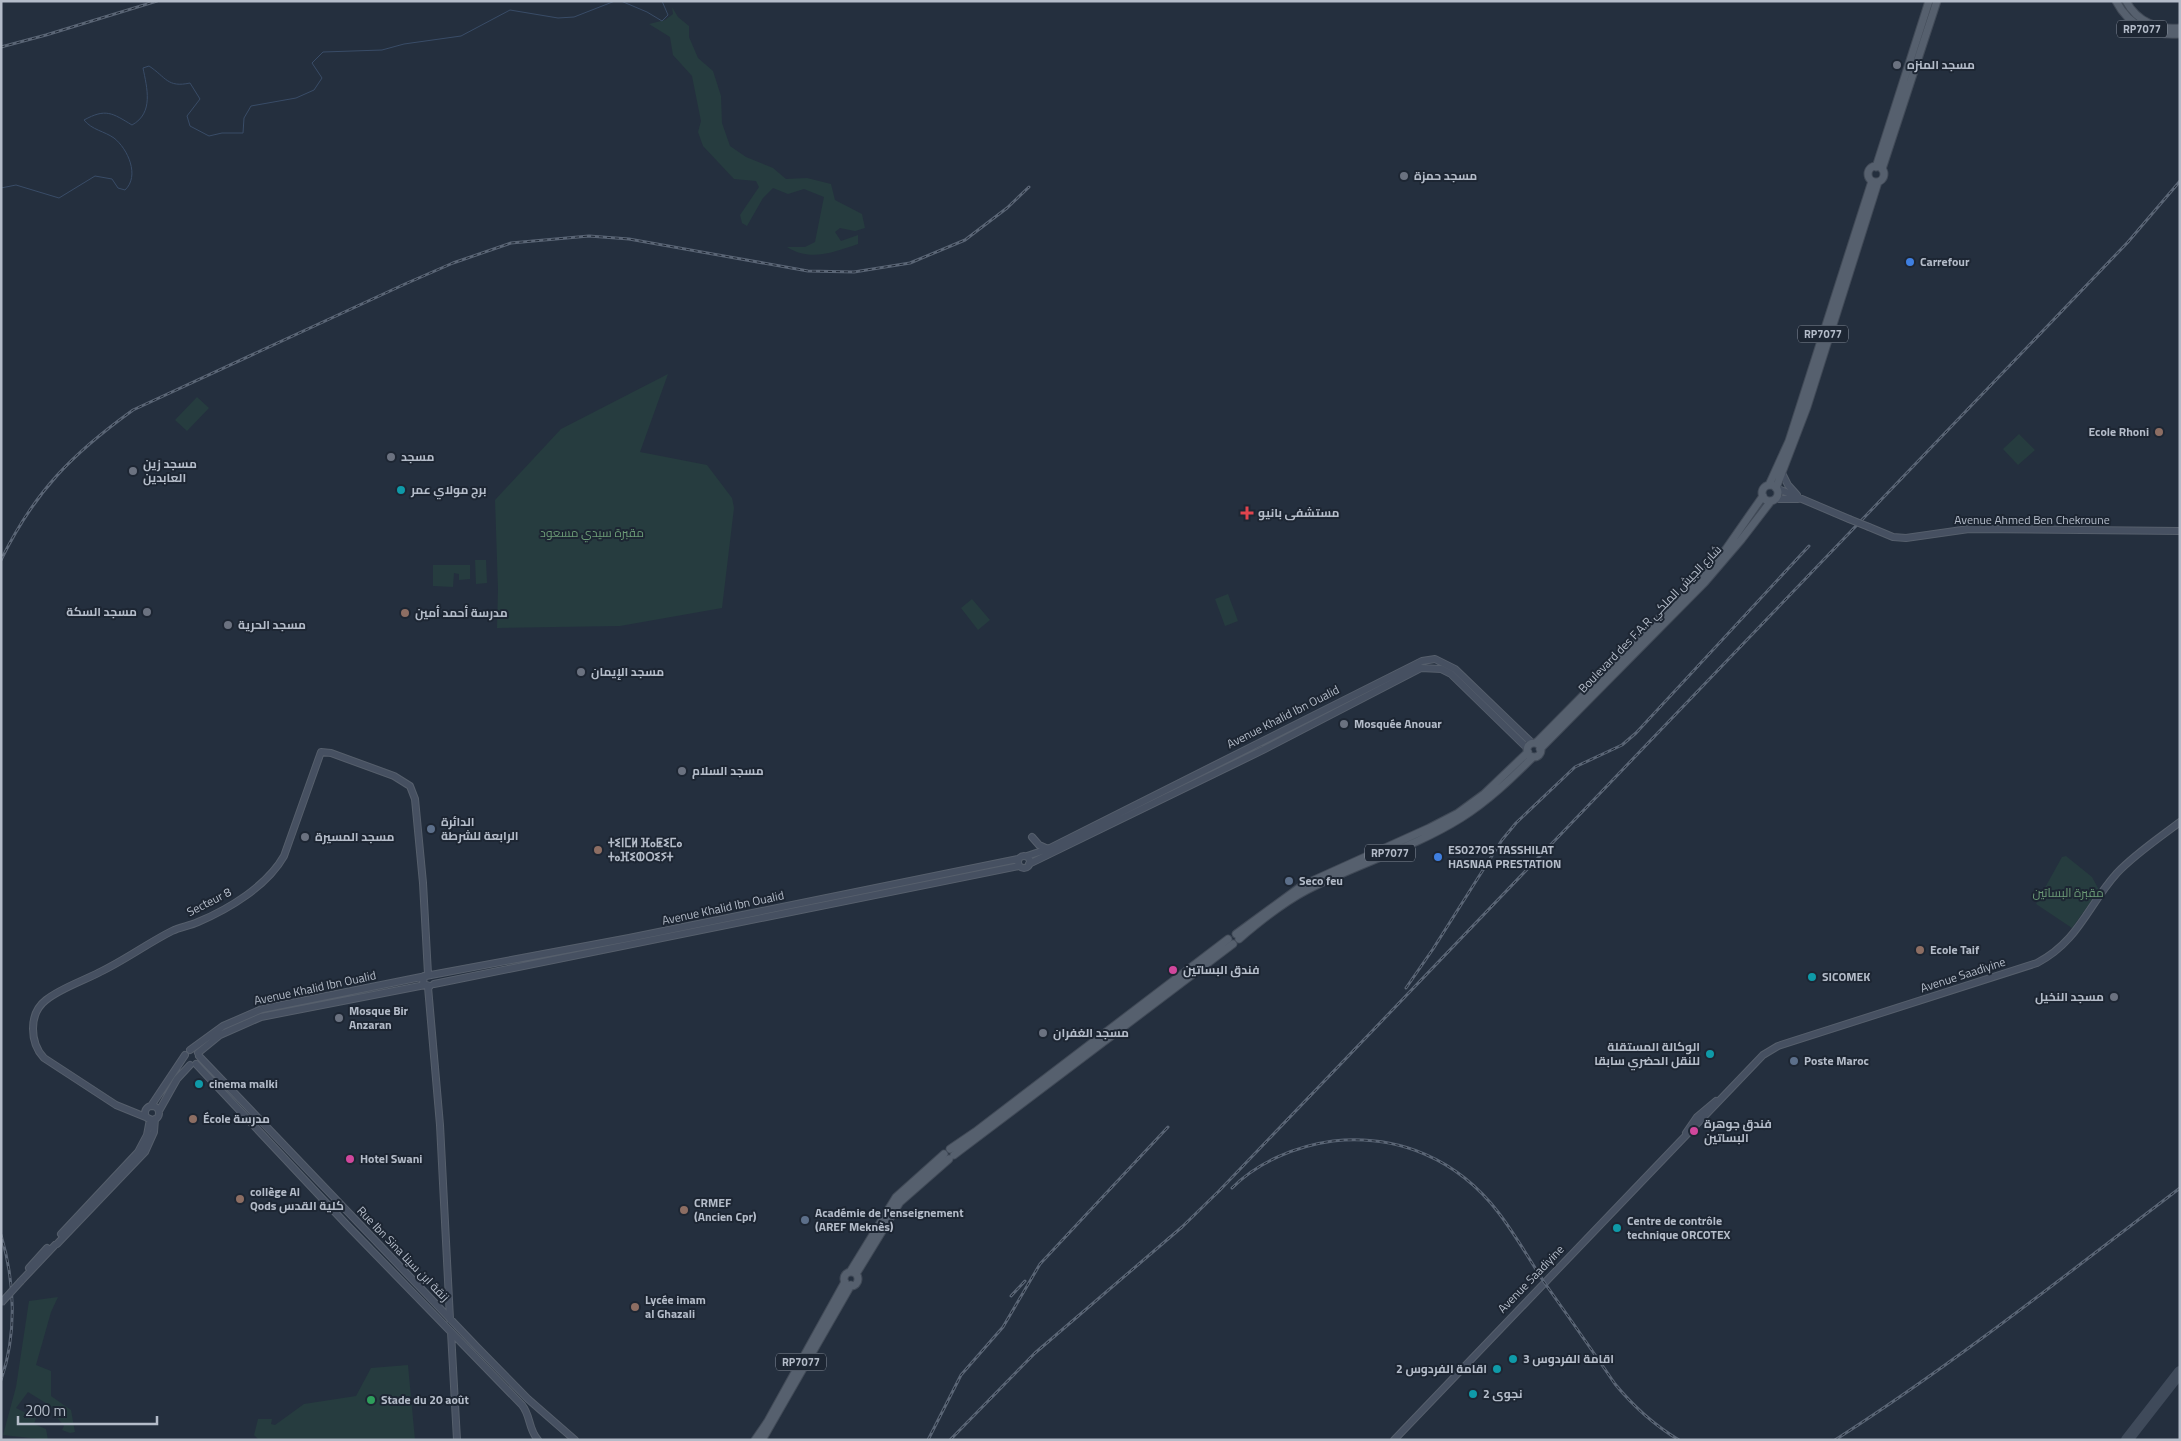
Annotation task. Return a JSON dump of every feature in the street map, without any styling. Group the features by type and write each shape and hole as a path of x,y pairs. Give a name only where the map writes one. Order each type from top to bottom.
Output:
{"main road":[{"name":"Boulevard des F.A.R شارع الجيش الملكي","path":"1879,168 1929,1"},
{"name":"Boulevard des F.A.R شارع الجيش الملكي","path":"1879,168 1937,1"},
{"name":"RP7077","path":"2116,1 2126,17 2141,29 2151,33 2180,34"},
{"name":"RP7077","path":"2126,1 2137,15 2152,25 2180,28"},
{"name":"Boulevard des F.A.R شارع الجيش الملكي","path":"1875,181 1869,178 1869,171 1879,168"},
{"name":"Boulevard des F.A.R شارع الجيش الملكي","path":"1773,487 1875,181 1884,175 1879,168"},
{"name":"Boulevard des F.A.R شارع الجيش الملكي","path":"762,1440 848,1284 845,1275 853,1273 896,1197 990,1121 1269,912 1318,885 1426,837 1462,817 1493,795 1533,749 1726,549 1764,496 1764,489 1773,487 1782,473 1807,407 1875,181"},
{"path":"1782,473 1788,486 1802,499"},
{"name":"Boulevard des F.A.R شارع الجيش الملكي","path":"1533,749 1705,582 1778,495 1773,487"},
{"name":"Avenue Ahmed Ben Chekroune","path":"1773,487 1869,528 1906,538 1968,529 2180,531"},
{"path":"1764,496 1773,500"},
{"name":"Avenue Ahmed Ben Chekroune","path":"1773,500 1802,499"},
{"name":"Avenue Khalid Ibn Oualid","path":"199,1055 220,1035 261,1018 429,985 1019,862 1023,856 1048,849 1262,750 1409,673 1428,666 1451,674 1533,749"},
{"name":"Secteur 8","path":"131,1111 55,1066 40,1053 32,1038 39,1008 46,1000 102,971 173,930 203,920 249,893 280,863 284,856 322,752 331,752 394,776 402,780 413,790 419,833 428,975"},
{"name":"Avenue Khalid Ibn Oualid","path":"1019,862 1025,868 1029,864 1172,790"},
{"name":"Avenue Saadiyine","path":"1394,1440 1685,1134 1702,1111 1719,1099 1753,1064 1778,1046 2037,963 2047,958 2073,934 2119,871 2180,822"},
{"path":"1032,837 1039,845 1048,849"},
{"path":"1027,856 1029,864"},
{"name":"Avenue Khalid Ibn Oualid","path":"150,1107 177,1064 187,1053 216,1030 262,1009 428,975 1019,862"},
{"path":"429,985 422,982 428,975 434,978 429,985 440,1125 457,1440"},
{"path":"151,1119 159,1111 177,1079 193,1064 199,1055 187,1053"},
{"name":"Rue Ibn Sina زنقة ابن سينا","path":"187,1053 185,1060 193,1064 522,1405 527,1412 532,1432 538,1440"},
{"name":"Rue Ibn Sina زنقة ابن سينا","path":"199,1055 528,1399 575,1440"},
{"path":"1,1302 22,1279 34,1261 55,1243 144,1152 154,1132 151,1119 146,1113 150,1107"},
{"path":"131,1111 150,1107 157,1108 159,1111"},
{"path":"131,1111 151,1119"},
{"name":"Boulevard des F.A.R شارع الجيش الملكي","path":"755,1440 848,1284 857,1282 853,1273"}],"green space":[{"path":"672,7 678,17 689,26 689,37 698,58 713,71 721,96 722,123 730,146 746,157 773,168 786,179 807,178 831,184 835,200 862,214 865,228 855,231 840,228 835,232 841,241 858,235 858,244 813,255 796,252 787,247 805,247 815,242 824,197 804,189 788,194 773,188 763,198 747,226 742,223 740,215 759,187 756,181 734,179 703,146 698,132 701,121 692,76 673,55 670,37 649,24 665,20 673,14"},
{"name":"مقبرة سيدي مسعود","path":"668,374 640,452 707,465 732,498 734,508 722,608 620,626 497,628 498,589 495,500 561,429"},
{"path":"197,397 209,408 187,431 175,420"},
{"path":"2019,434 2035,450 2018,465 2003,449"},
{"path":"475,560 486,560 487,583 476,584"},
{"path":"433,565 470,565 470,579 459,580 459,574 454,573 453,587 433,586"},
{"path":"1228,594 1238,621 1225,626 1215,599"},
{"path":"972,599 990,620 978,630 961,608"},
{"name":"مقبرة البساتين","path":"2066,856 2092,877 2099,890 2072,928 2036,904 2062,857"},
{"path":"58,1297 51,1312 36,1365 51,1371 51,1396 71,1410 75,1432 70,1433 62,1430 64,1426 55,1415 57,1410 28,1392 16,1408 36,1418 34,1424 46,1429 48,1440 3,1435 16,1387 29,1301"},
{"name":"Stade du 20 août","path":"408,1365 415,1440 259,1440 254,1435 258,1419 272,1419 271,1424 275,1425 304,1404 356,1396 371,1368"}],"waterway":[{"path":"1,188 16,185 59,198 95,176 112,179 118,188 125,190 132,178 132,170 124,149 114,138 91,126 84,120 104,113 119,117 132,125 139,120 144,114 147,100 143,68 149,66 171,83 190,83 200,99 187,116 190,126 209,136 222,133 243,133 244,118 251,106 296,98 314,90 322,78 312,63 323,52 382,50 404,44 461,36 510,10 558,18 574,17 615,1"},
{"path":"621,1 647,12 662,21 668,15 662,1"}],"taxiway":[{"path":"2127,1440 2180,1372"}],"railway":[{"path":"1,47 157,1"},
{"path":"950,1440 1035,1353 1182,1227 1219,1191 2128,242 2180,181"},
{"path":"1,560 27,514 57,476 91,442 133,410 453,263 511,243 589,236 629,239 808,271 854,272 910,263 965,240 1007,208 1029,187"},
{"path":"1406,988 1502,840 1516,823 1575,767 1622,745 1636,733 1809,546"},
{"path":"928,1440 961,1375 1003,1327 1040,1264 1168,1127"},
{"path":"1232,1188 1254,1170 1278,1157 1305,1147 1333,1141 1381,1142 1425,1154 1446,1165 1465,1178 1498,1212 1615,1384 1645,1415 1679,1440"},
{"path":"1835,1440 1880,1411 1967,1349 2180,1188"},
{"path":"1,1235 9,1271 12,1308 10,1345 1,1380"},
{"path":"1011,1296 1025,1281"}],"place":[{"name":"مسجد المنزه","path":"1897,65"},
{"name":"مسجد حمزة","path":"1404,176"},
{"name":"Carrefour","path":"1910,262"},
{"name":"Ecole Rhoni","path":"2159,432"},
{"name":"مسجد","path":"391,457"},
{"name":"مسجد زين العابدين","path":"133,471"},
{"name":"برج مولاي عمر","path":"401,490"},
{"name":"مستشفى بانيو","path":"1247,513"},
{"name":"مسجد السكة","path":"147,612"},
{"name":"مدرسة أحمد أمين","path":"405,613"},
{"name":"مسجد الحرية","path":"228,625"},
{"name":"مسجد الإيمان","path":"581,672"},
{"name":"Mosquée Anouar","path":"1344,724"},
{"name":"مسجد السلام","path":"682,771"},
{"name":"الدائرة الرابعة للشرطة","path":"431,829"},
{"name":"مسجد المسيرة","path":"305,837"},
{"name":"ⵜⵉⵏⵎⵍ ⴼⴰⵟⵉⵎⴰ ⵜⴰⴼⵉⵀⵔⵉⵢⵜ","path":"598,850"},
{"name":"ES02705 TASSHILAT HASNAA PRESTATION","path":"1438,857"},
{"name":"Seco feu","path":"1289,881"},
{"name":"Ecole Taif","path":"1920,950"},
{"name":"فندق البساتين","path":"1173,970"},
{"name":"SICOMEK","path":"1812,977"},
{"name":"مسجد النخيل","path":"2114,997"},
{"name":"Mosque Bir Anzaran","path":"339,1018"},
{"name":"مسجد الغفران","path":"1043,1033"},
{"name":"الوكالة المستقلة للنقل الحضري سابقا","path":"1710,1054"},
{"name":"Poste Maroc","path":"1794,1061"},
{"name":"cinema malki","path":"199,1084"},
{"name":"École مدرسة","path":"193,1119"},
{"name":"فندق جوهرة البساتين","path":"1694,1131"},
{"name":"Hotel Swani","path":"350,1159"},
{"name":"collège Al Qods كلية القدس","path":"240,1199"},
{"name":"CRMEF (Ancien Cpr)","path":"684,1210"},
{"name":"Académie de l'enseignement (AREF Meknès)","path":"805,1220"},
{"name":"Centre de contrôle technique ORCOTEX","path":"1617,1228"},
{"name":"Lycée imam al Ghazali","path":"635,1307"},
{"name":"اقامة الفردوس 3","path":"1513,1359"},
{"name":"اقامة الفردوس 2","path":"1497,1369"},
{"name":"نجوى 2","path":"1473,1394"},
{"name":"Stade du 20 août","path":"371,1400"}]}
